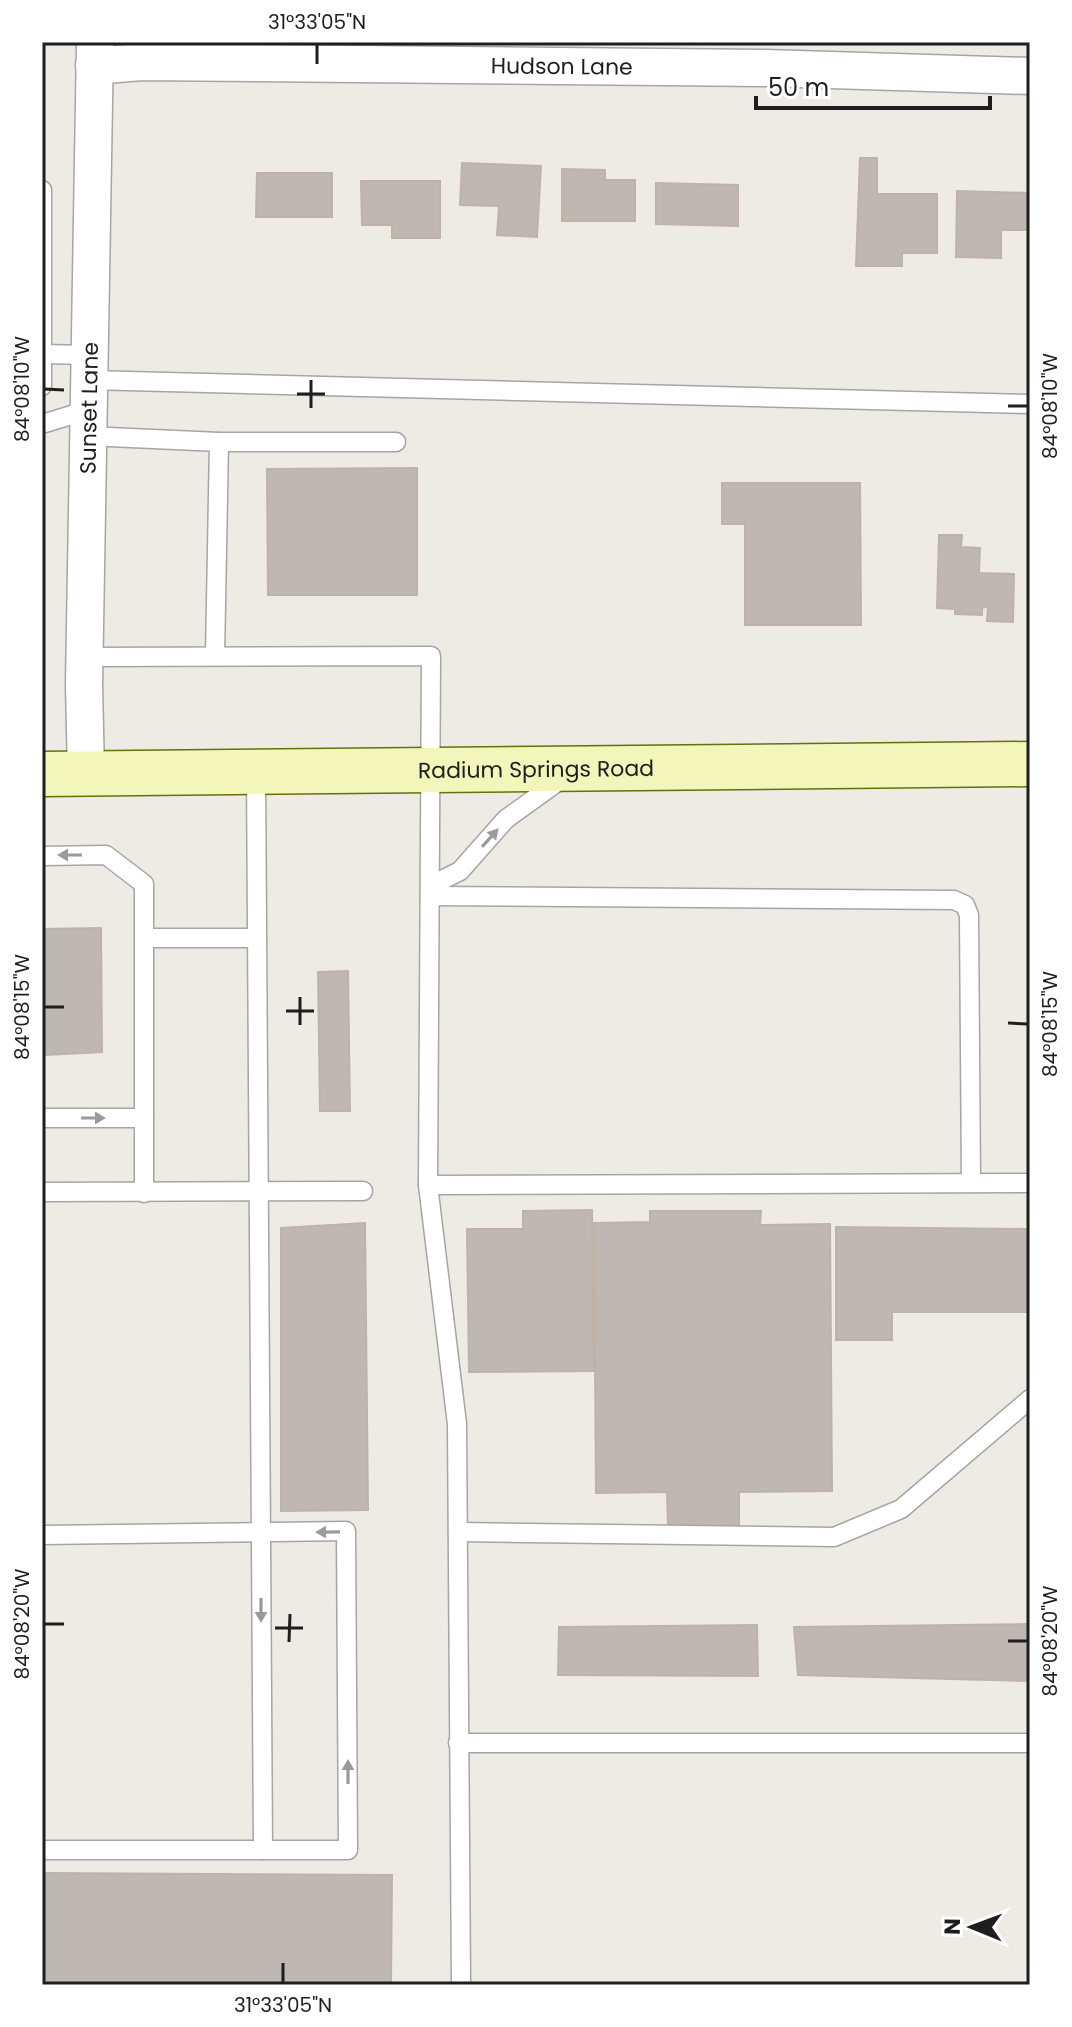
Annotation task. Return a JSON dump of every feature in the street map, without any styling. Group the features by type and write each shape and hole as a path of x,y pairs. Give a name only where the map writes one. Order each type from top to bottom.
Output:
{"main road":[{"name":"Radium Springs Road","path":"42,774 1030,764"}],"street":[{"name":"Hudson Lane","path":"94,54 141,62 749,67 1030,76"},
{"name":"Sunset Lane","path":"86,774 84,657 94,54"}],"lane":[{"path":"42,190 42,386"},
{"path":"43,354 88,395 219,442 396,442"},
{"path":"42,424 88,395 1030,404"},
{"path":"215,656 219,442"},
{"path":"84,657 431,656 428,1185 457,1424 461,1985"},
{"path":"430,891 460,871 506,819 578,767"},
{"path":"256,771 263,1850"},
{"path":"42,856 106,855 144,884 144,1193"},
{"path":"430,891 954,900 965,905 969,915 971,1183"},
{"path":"145,938 257,938"},
{"path":"42,1118 144,1118"},
{"path":"428,1185 1030,1183"},
{"path":"42,1192 363,1191"},
{"path":"458,1532 834,1537 901,1509 1030,1399"},
{"path":"42,1535 346,1531 348,1850 42,1850"},
{"path":"458,1743 1030,1743"}],"building":[{"path":"860,158 877,158 877,194 937,194 937,253 902,253 902,266 856,266"},
{"path":"462,163 541,166 537,237 497,235 499,206 460,205"},
{"path":"562,169 605,170 605,180 635,180 635,221 562,221"},
{"path":"257,173 332,173 332,217 256,217"},
{"path":"361,181 440,181 440,238 392,238 392,225 362,225"},
{"path":"656,183 738,185 738,226 656,224"},
{"path":"957,191 1030,193 1030,230 1001,230 1001,258 956,257"},
{"path":"417,468 417,595 268,595 267,469"},
{"path":"722,483 860,483 861,625 745,625 745,524 722,524"},
{"path":"939,535 962,535 961,547 980,548 979,573 1014,574 1013,622 987,621 988,606 982,608 982,615 955,614 955,609 937,608"},
{"path":"101,928 102,1052 46,1055 42,929"},
{"path":"348,971 350,1111 320,1111 318,972"},
{"path":"592,1210 594,1371 469,1372 467,1229 523,1229 523,1211"},
{"path":"650,1211 761,1211 760,1225 830,1224 832,1491 739,1492 739,1526 668,1526 667,1492 596,1493 594,1223 650,1222"},
{"path":"365,1223 368,1510 281,1511 281,1228"},
{"path":"836,1227 1030,1229 1030,1312 892,1312 892,1340 836,1340"},
{"path":"1030,1624 1030,1681 798,1675 794,1627"},
{"path":"757,1625 758,1676 558,1675 559,1627"},
{"path":"42,1873 392,1875 391,1985 42,1985"}]}
